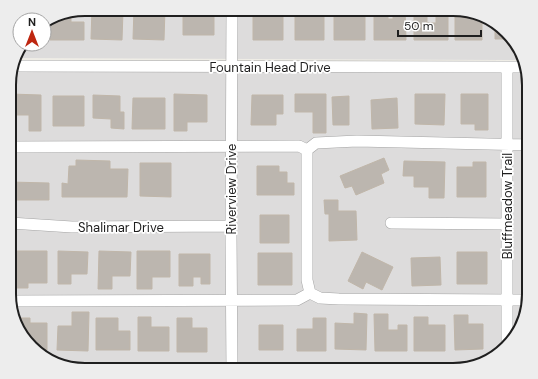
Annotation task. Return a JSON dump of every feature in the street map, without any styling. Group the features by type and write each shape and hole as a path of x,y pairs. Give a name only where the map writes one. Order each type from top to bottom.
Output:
{"street":[{"name":"Riverview Drive","path":"232,16 232,363"},
{"name":"Fountain Head Drive","path":"19,66 520,67"},
{"name":"Bluffmeadow Trail","path":"507,67 507,337"},
{"path":"310,293 307,280 307,150 316,142 357,141 522,144"},
{"path":"16,147 299,146 307,150"},
{"name":"Shalimar Drive","path":"16,223 72,227 232,226"},
{"path":"391,223 507,224"},
{"path":"16,301 298,300 310,293"},
{"path":"310,293 320,298 338,299 522,300"}],"shaded area":[{"path":"457,16 479,21 495,30 505,40 517,60 22,58 25,52 52,52 52,25 72,17"},
{"path":"18,70 521,72 522,81 522,298 521,307 513,328 502,343 483,356 471,361 453,363 81,363 67,361 51,354 36,343 30,336 18,312 16,298 16,85"}],"building":[{"path":"92,16 123,16 122,40 91,39"},
{"path":"134,16 165,16 164,40 133,39"},
{"path":"183,16 214,16 214,35 183,35"},
{"path":"253,16 283,16 283,40 253,40"},
{"path":"295,16 324,16 324,40 295,40"},
{"path":"334,16 365,16 365,40 334,40"},
{"path":"374,16 388,16 388,19 393,19 393,16 405,16 406,40 374,40"},
{"path":"414,16 427,16 427,23 436,23 436,16 448,16 448,40 414,40"},
{"path":"455,16 466,17 482,22 482,40 455,40"},
{"path":"71,17 71,22 84,22 84,40 52,40 52,25"},
{"path":"495,30 504,39 495,39"},
{"path":"16,94 41,95 41,131 29,131 29,115 16,115"},
{"path":"174,94 207,95 207,122 187,122 187,131 174,131"},
{"path":"295,94 326,94 326,133 313,133 313,112 295,112"},
{"path":"415,94 445,94 444,125 415,124"},
{"path":"461,94 488,94 488,130 475,130 475,124 461,124"},
{"path":"93,95 120,96 120,112 124,112 124,129 111,128 111,119 93,118"},
{"path":"252,95 283,95 283,114 276,114 276,125 251,125"},
{"path":"53,96 84,96 84,126 53,126"},
{"path":"349,96 349,125 333,125 332,97"},
{"path":"133,98 165,98 165,129 132,129"},
{"path":"397,98 398,128 372,129 371,100"},
{"path":"384,158 389,170 381,174 384,183 356,195 352,186 345,188 340,176"},
{"path":"76,160 110,161 110,169 128,169 127,197 62,197 62,183 68,184 69,166 76,166"},
{"path":"404,161 445,162 444,198 429,198 429,187 414,187 414,176 403,176"},
{"path":"473,162 486,162 486,197 457,197 457,167 473,167"},
{"path":"140,163 171,163 171,197 140,196"},
{"path":"257,166 279,166 279,172 287,172 287,183 294,183 294,195 257,195"},
{"path":"16,182 49,183 49,200 16,200"},
{"path":"324,200 338,200 338,211 356,211 357,240 329,241 329,214 325,214"},
{"path":"260,215 289,215 289,243 260,243"},
{"path":"16,251 47,251 47,283 28,283 28,288 16,288"},
{"path":"58,251 88,252 87,274 71,274 71,284 58,284"},
{"path":"99,251 131,252 130,276 112,276 112,289 98,289"},
{"path":"137,251 170,251 170,277 152,277 152,289 137,289"},
{"path":"362,252 393,267 382,290 366,282 363,289 348,281"},
{"path":"457,252 487,252 487,284 457,284"},
{"path":"258,253 292,253 292,285 258,285"},
{"path":"179,254 210,254 210,284 201,284 201,277 193,277 193,286 179,286"},
{"path":"440,257 441,285 412,286 411,258"},
{"path":"72,312 89,312 88,351 57,350 58,326 72,326"},
{"path":"354,313 367,314 366,350 335,349 335,323 354,324"},
{"path":"374,314 388,314 388,330 398,330 398,325 407,325 407,351 375,351"},
{"path":"454,315 468,315 468,324 483,324 483,349 455,350"},
{"path":"138,317 151,317 151,327 169,327 169,351 138,351"},
{"path":"414,317 428,317 428,325 445,325 445,351 414,351"},
{"path":"20,318 30,318 30,323 47,323 47,350 43,349 30,336"},
{"path":"96,318 118,318 118,331 130,331 130,350 96,350"},
{"path":"177,318 192,318 192,328 207,328 207,352 177,352"},
{"path":"313,318 326,318 326,351 297,351 297,329 313,329"},
{"path":"259,325 283,325 283,350 259,350"}]}
